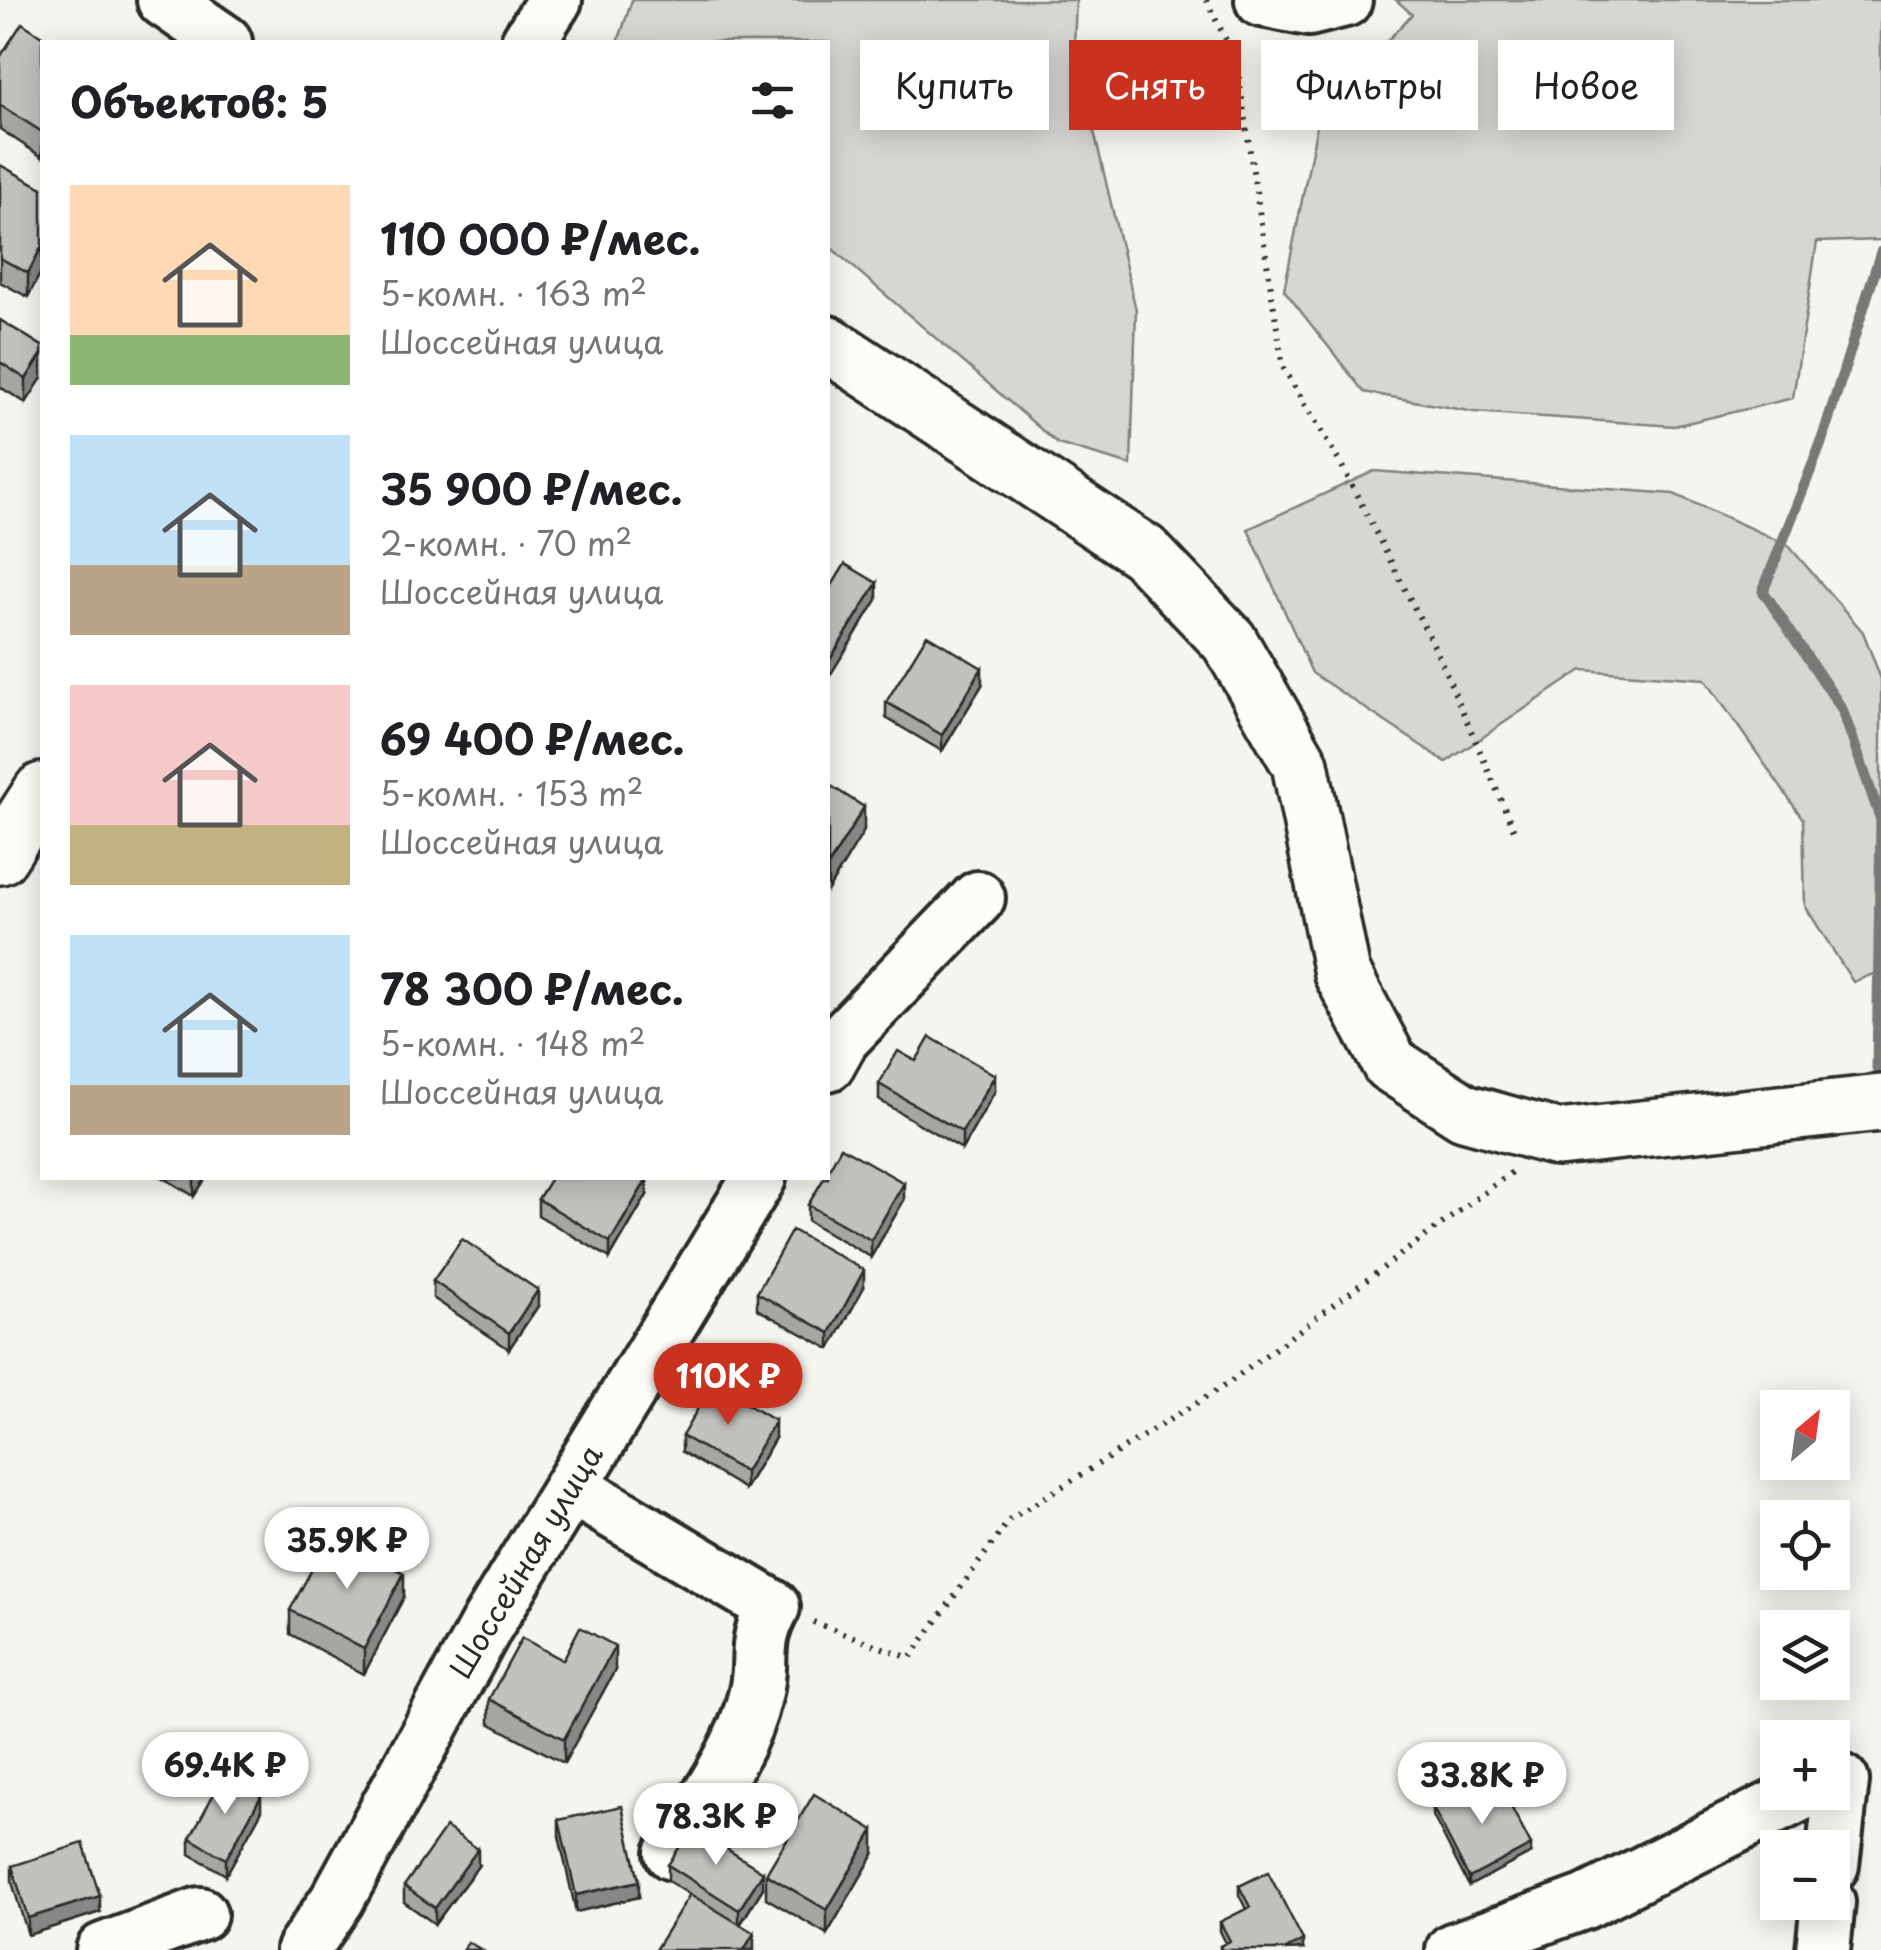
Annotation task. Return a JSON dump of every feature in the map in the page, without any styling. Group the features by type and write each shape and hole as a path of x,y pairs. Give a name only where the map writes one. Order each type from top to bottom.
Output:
{"main road":[{"path":"830,345 1144,552 1229,640 1300,764 1342,974 1390,1064 1464,1112 1558,1138 1768,1112 1881,1103"}],"street":[{"path":"164,0 222,40"},
{"path":"529,40 555,0"},
{"path":"1262,0 1309,9 1344,0"},
{"path":"830,1060 842,1039 978,898"},
{"name":"Шоссейная улица","path":"303,1950 337,1900 486,1626 757,1180"},
{"path":"571,1486 773,1607 759,1634 756,1695 736,1748 672,1853"},
{"path":"1453,1950 1584,1902 1774,1810"},
{"path":"103,1950 200,1914"},
{"path":"1823,1950 1826,1920"}],"path":[{"path":"1206,0 1236,60 1284,367 1342,466 1437,652 1514,830"},
{"path":"773,1607 910,1658 1010,1518 1230,1382 1558,1138"}],"shaded area":[{"path":"632,0 1076,0 1074,40 1069,40 1069,130 1094,130 1136,310 1131,465 1058,444 830,247 830,40 619,40"},
{"path":"1396,0 1881,0 1881,240 1817,242 1793,398 1674,426 1474,412 1364,392 1284,290 1316,130 1478,130 1478,40 1388,40 1412,14"},
{"path":"1374,471 1674,494 1788,545 1863,632 1881,679 1881,971 1853,982 1805,906 1803,819 1705,679 1582,670 1446,762 1312,673 1248,529"}],"building":[{"path":"22,23 48,40 40,40 40,131 0,105 0,57"},
{"path":"0,165 40,187 40,250 28,273 0,258"},
{"path":"0,320 40,345 40,357 26,379 0,362"},
{"path":"845,564 877,583 830,659 830,589"},
{"path":"927,635 982,668 942,735 886,702"},
{"path":"830,785 864,807 830,863"},
{"path":"930,1037 995,1075 962,1132 879,1084 898,1051 916,1061"},
{"path":"841,1147 904,1183 871,1240 808,1205 823,1180 830,1180 830,1167"},
{"path":"550,1180 646,1180 610,1242 538,1199"},
{"path":"792,1230 864,1270 830,1333 757,1293"},
{"path":"462,1239 538,1290 509,1333 433,1281"},
{"path":"712,1384 775,1421 745,1472 682,1436"},
{"path":"331,1534 404,1573 364,1649 290,1610"},
{"path":"580,1627 615,1646 564,1739 489,1699 522,1638 563,1660"},
{"path":"224,1775 261,1796 226,1859 190,1838"},
{"path":"1495,1776 1531,1845 1469,1878 1433,1808"},
{"path":"814,1794 874,1830 827,1910 766,1874"},
{"path":"622,1806 639,1881 576,1895 559,1820"},
{"path":"446,1827 478,1849 435,1908 404,1886"},
{"path":"692,1827 763,1872 739,1910 668,1865"},
{"path":"83,1843 100,1896 28,1918 12,1866"},
{"path":"1268,1872 1303,1940 1284,1950 1222,1950 1220,1946 1230,1941 1220,1922 1250,1907 1239,1886"},
{"path":"690,1894 754,1933 744,1950 655,1950"},
{"path":"468,1942 482,1950 463,1950"}],"waterway":[{"path":"1877,1068 1881,820 1842,709 1763,591 1820,446 1881,252"}]}
